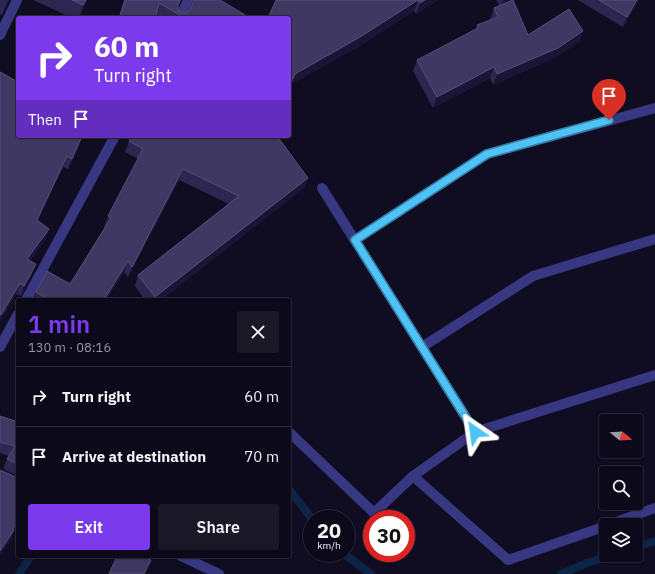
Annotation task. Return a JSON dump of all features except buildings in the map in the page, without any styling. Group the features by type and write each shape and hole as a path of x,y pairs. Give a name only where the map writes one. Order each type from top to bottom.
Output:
{"street":[{"path":"0,35 17,0"},
{"path":"181,16 188,0"},
{"path":"355,240 487,154 655,108"},
{"path":"27,298 114,138"},
{"path":"322,188 475,432"},
{"path":"422,347 533,276 655,239"},
{"path":"0,347 16,318"},
{"path":"291,434 374,513 413,476 475,432 655,376"},
{"path":"413,476 508,560 599,528"},
{"path":"627,518 655,508"},
{"path":"185,558 220,574"}],"waterway":[{"path":"291,492 305,510"},
{"path":"643,545 655,541"},
{"path":"19,574 30,558"},
{"path":"561,574 599,559"},
{"path":"355,562 371,574"}],"route":[{"path":"475,432 355,240 487,154 609,120"}]}
